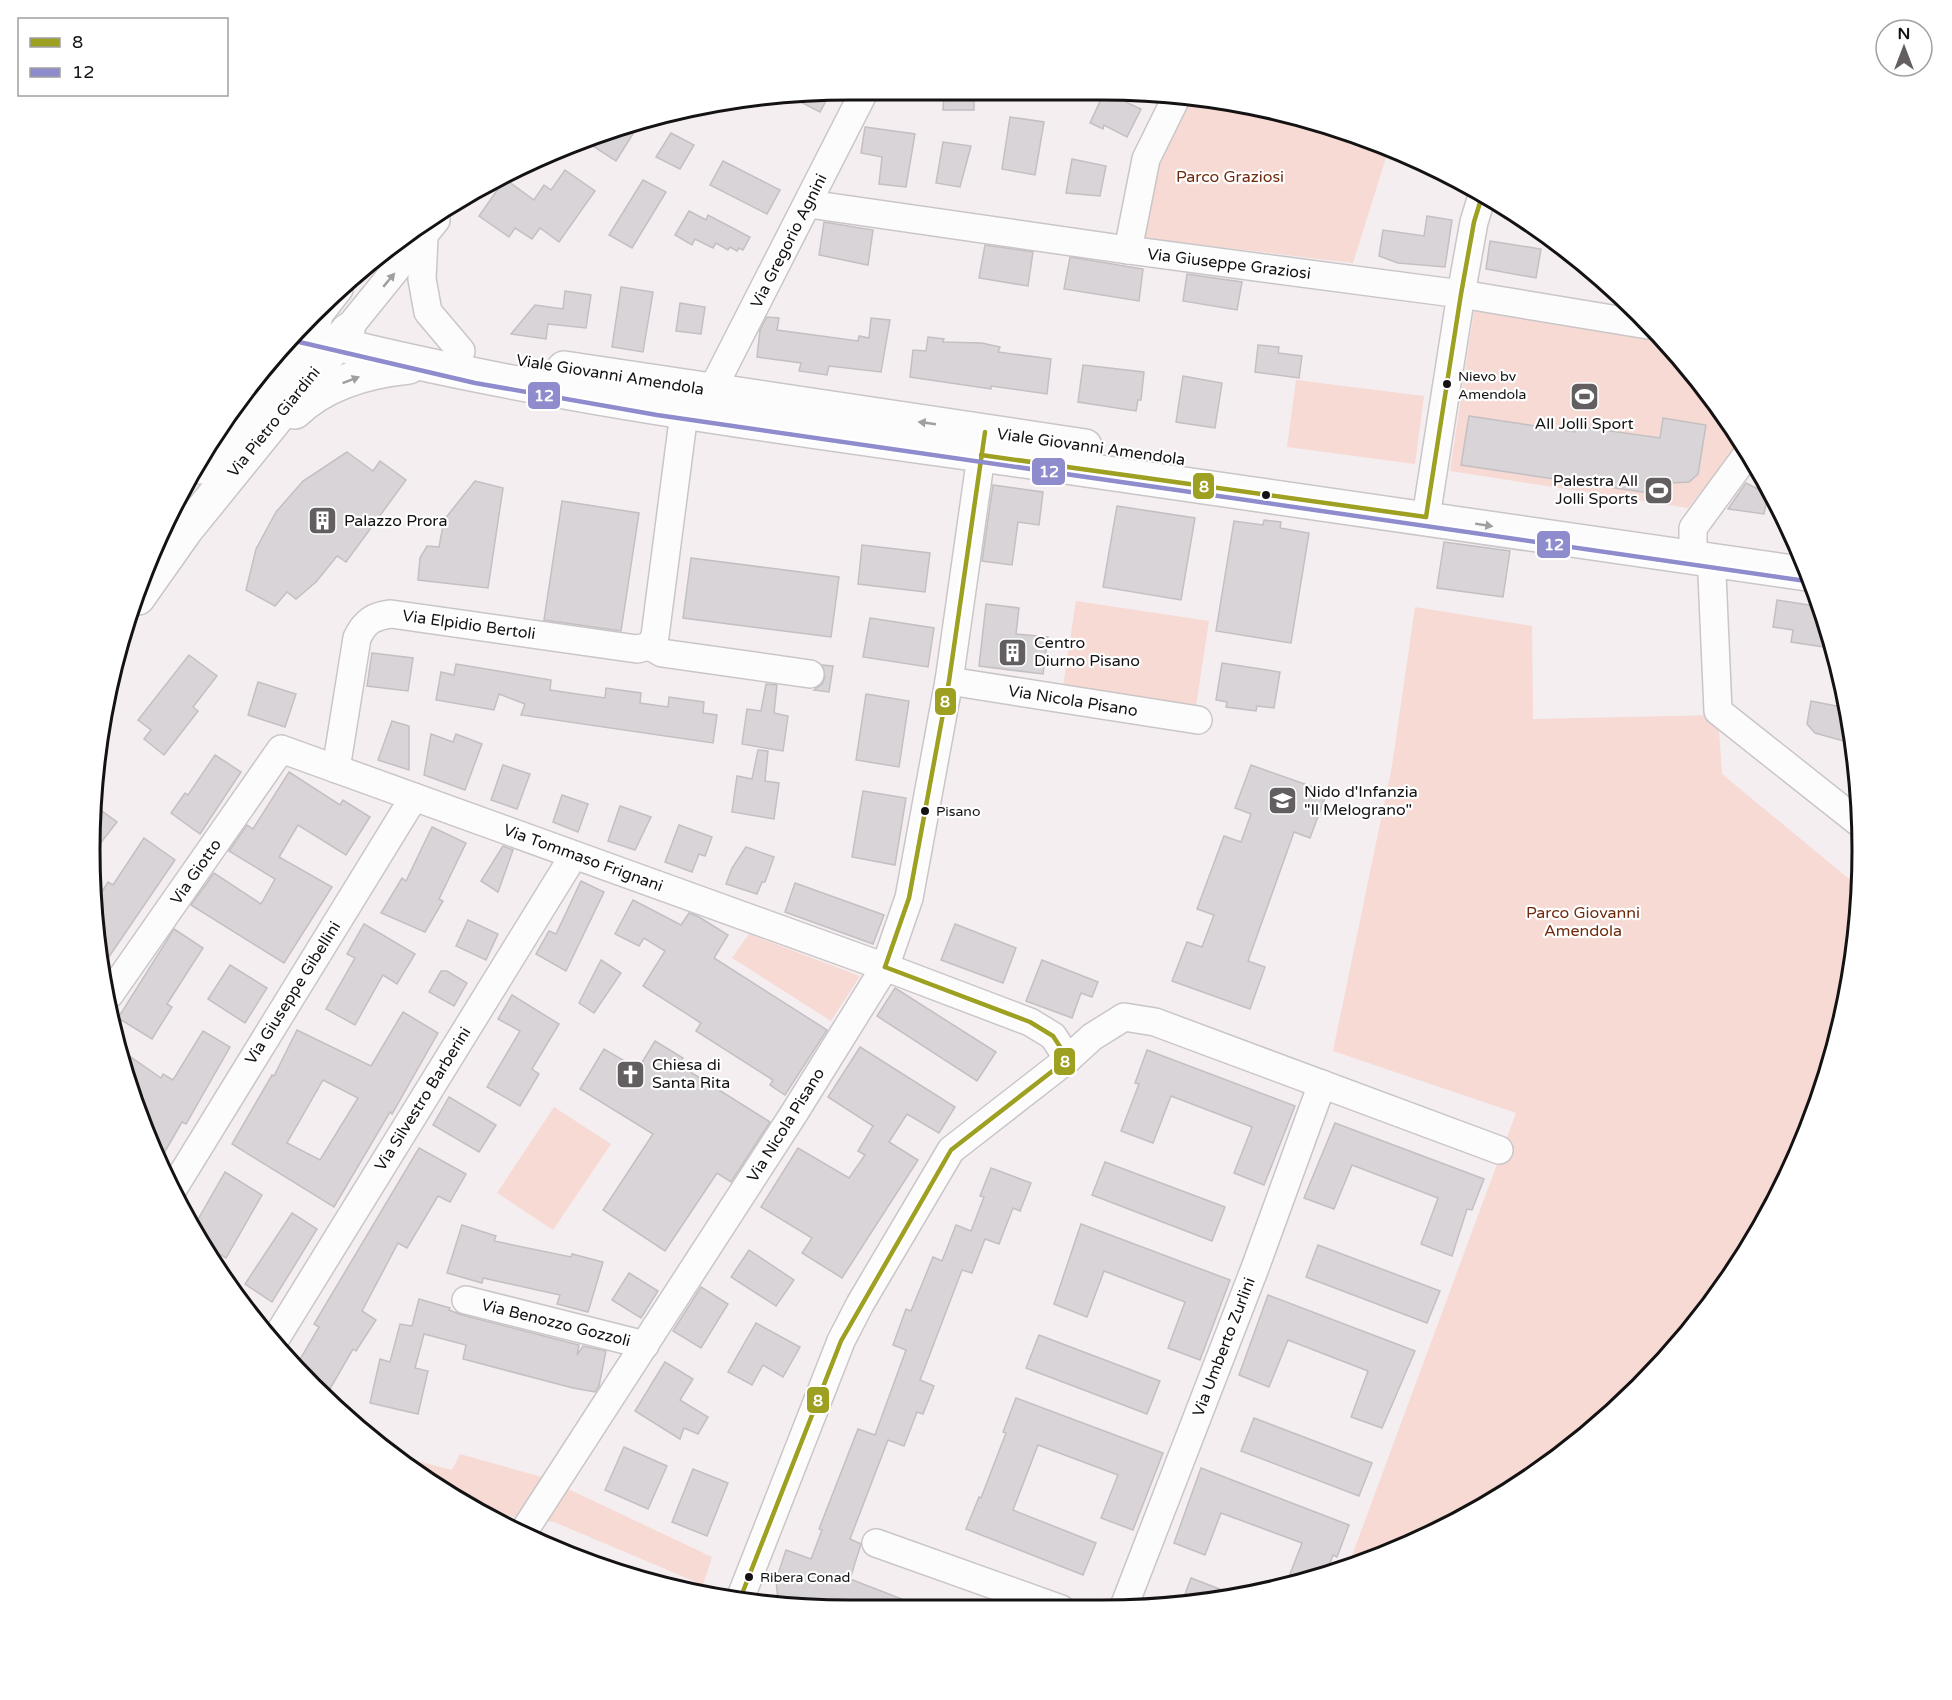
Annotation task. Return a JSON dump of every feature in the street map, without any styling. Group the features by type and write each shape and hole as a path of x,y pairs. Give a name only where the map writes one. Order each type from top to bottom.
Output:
{"main road":[{"name":"Viale Giovanni Amendola","path":"314,327 684,413 983,443 1698,545 1788,550"},
{"name":"Via Pietro Giardini","path":"152,578 186,530 344,335"},
{"name":"Viale Giovanni Amendola","path":"451,359 711,392 983,443"},
{"path":"186,530 231,488 267,439 306,401 374,370 451,359"},
{"name":"Via Pietro Giardini","path":"242,413 268,378"},
{"name":"Viale Giovanni Amendola","path":"1698,545 1797,571"}],"street":[{"name":"Via Gregorio Agnini","path":"711,392 860,100"},
{"path":"1128,250 1146,159 1173,104"},
{"path":"1428,506 1461,294 1474,222 1480,203"},
{"name":"Via Giuseppe Graziosi","path":"809,204 1128,250 1461,294 1636,324"},
{"path":"430,230 422,279 428,312 451,359"},
{"name":"Via Pietro Giardini","path":"344,335 428,231"},
{"path":"650,646 656,636 684,413"},
{"name":"Via Nicola Pisano","path":"525,1525 645,1345 885,967 909,898 949,681 983,443"},
{"path":"1743,462 1698,545 1712,573 1718,711 1851,816"},
{"name":"Via Elpidio Bertoli","path":"336,769 357,638 368,621 379,616 400,616 638,649 650,646 662,653 810,674"},
{"name":"Via Nicola Pisano","path":"949,681 1198,720"},
{"name":"Via Tommaso Frignani","path":"281,749 885,967 1030,1022 1053,1036 1068,1059"},
{"name":"Via Giotto","path":"114,989 281,749"},
{"name":"Via Giuseppe Gibellini","path":"178,1181 414,797"},
{"name":"Via Silvestro Barberini","path":"278,1334 574,855"},
{"path":"743,1591 841,1341 860,1304 951,1150 1068,1059 1092,1037 1124,1017 1155,1022 1499,1150"},
{"name":"Via Umberto Zurlini","path":"1126,1599 1250,1279 1322,1083"},
{"name":"Via Benozzo Gozzoli","path":"466,1300 645,1345"},
{"path":"876,1543 1036,1600"}],"green space":[{"name":"Parco Graziosi","path":"1181,105 1248,115 1296,126 1343,140 1386,157 1353,263 1143,238 1153,164"},
{"name":"All Jolli Sport","path":"1474,311 1647,336 1697,394 1734,449 1688,508 1450,471"},
{"path":"1296,380 1424,396 1415,464 1287,447"},
{"path":"1076,601 1209,621 1196,706 1063,686"},
{"name":"Parco Giovanni Amendola","path":"1415,607 1532,626 1533,719 1718,715 1722,774 1851,880 1850,899 1837,996 1812,1091 1774,1181 1751,1225 1697,1306 1632,1380 1558,1445 1477,1499 1433,1522 1352,1557 1516,1113 1333,1051 1392,766"},
{"path":"749,934 860,976 831,1021 732,958"},
{"path":"554,1107 611,1144 553,1230 497,1193"},
{"path":"460,1454 545,1478 712,1557 703,1585 554,1522 506,1515 475,1499 417,1461 452,1470"}],"building":[{"path":"944,100 974,100 974,110 943,110"},
{"path":"1101,100 1123,101 1141,109 1127,137 1104,125 1103,129 1090,123"},
{"path":"826,101 820,112 801,102"},
{"path":"1010,117 1044,122 1035,175 1002,169"},
{"path":"865,127 915,134 906,187 879,184 882,157 861,153"},
{"path":"634,133 616,161 593,146"},
{"path":"671,133 694,145 680,169 656,157"},
{"path":"943,142 971,146 960,187 936,183"},
{"path":"1072,159 1106,166 1100,196 1066,193"},
{"path":"723,161 780,190 767,214 710,185"},
{"path":"565,170 595,191 559,242 540,228 532,239 515,228 509,237 479,216 498,189 510,183 534,200 544,185 551,190"},
{"path":"643,180 666,192 632,248 609,235"},
{"path":"689,211 706,220 708,215 750,237 743,250 739,248 737,251 730,247 728,250 716,243 713,248 695,239 692,245 675,235"},
{"path":"1427,216 1452,220 1445,267 1398,263 1379,256 1383,230 1424,236"},
{"path":"824,222 873,230 868,265 819,255"},
{"path":"1490,241 1541,249 1536,278 1486,269"},
{"path":"985,245 1033,252 1028,286 979,278"},
{"path":"1070,257 1143,269 1139,301 1064,289"},
{"path":"1187,274 1242,282 1237,310 1183,301"},
{"path":"621,287 653,292 643,352 612,347"},
{"path":"565,291 591,295 586,328 548,324 546,339 511,334 535,305 563,309"},
{"path":"680,303 705,307 701,334 676,331"},
{"path":"767,317 779,318 777,330 858,341 859,336 869,338 871,318 890,320 881,372 829,366 827,375 799,371 801,363 757,357 760,330"},
{"path":"928,337 944,339 943,342 982,343 1000,347 998,352 1051,359 1047,394 991,386 991,389 910,377 913,350 926,351"},
{"path":"1258,345 1279,347 1278,353 1302,356 1299,378 1255,372"},
{"path":"1083,365 1144,372 1141,400 1138,400 1136,411 1078,402"},
{"path":"1183,376 1222,383 1215,428 1176,422"},
{"path":"1469,416 1575,432 1575,426 1660,438 1663,418 1706,425 1698,474 1689,482 1671,483 1669,496 1461,465"},
{"name":"Palazzo Prora","path":"347,452 373,471 380,461 406,480 346,562 337,556 316,582 296,599 287,592 275,606 246,590 256,549 276,512 303,481"},
{"path":"475,481 503,488 488,588 418,580 420,558 427,546 439,547 444,520"},
{"path":"1746,483 1758,489 1766,504 1764,514 1728,509"},
{"path":"993,485 1043,492 1039,525 1018,522 1012,565 982,561"},
{"path":"562,501 639,513 621,631 544,620"},
{"path":"1117,506 1195,518 1181,600 1103,587"},
{"path":"1264,520 1281,522 1280,528 1309,533 1291,643 1216,631 1234,521 1263,525"},
{"path":"1444,542 1510,551 1503,597 1437,588"},
{"path":"862,545 930,553 925,592 858,584"},
{"path":"691,558 839,577 831,637 683,618"},
{"path":"1777,600 1811,605 1823,647 1791,642 1793,630 1773,627"},
{"name":"Centro Diurno Pisano","path":"986,604 1019,608 1016,634 1048,637 1043,674 979,666"},
{"path":"870,618 934,628 928,667 863,657"},
{"path":"372,653 413,658 408,691 367,686"},
{"path":"189,655 217,676 193,707 198,711 164,755 144,739 151,730 138,720"},
{"path":"1222,663 1280,672 1274,708 1257,706 1256,711 1226,707 1227,702 1216,700"},
{"path":"456,664 551,680 550,690 605,698 606,688 641,693 640,703 668,707 669,697 704,702 703,713 717,715 713,743 521,715 525,704 499,694 494,710 436,700 441,672 454,675"},
{"path":"822,665 833,666 829,692 814,690 822,684 825,677"},
{"path":"258,682 296,694 285,727 248,715"},
{"path":"766,684 777,685 774,713 788,716 783,751 742,744 747,709 761,711"},
{"path":"866,694 909,701 899,767 856,760"},
{"path":"1811,701 1837,706 1843,741 1815,733 1807,724"},
{"path":"392,721 409,726 409,770 378,760"},
{"path":"431,734 453,742 456,734 482,744 465,790 424,775"},
{"path":"758,750 768,751 765,781 779,783 774,819 732,812 737,776 752,779"},
{"path":"215,755 241,772 200,834 171,813 185,793 188,795"},
{"path":"503,765 530,774 517,809 491,800"},
{"path":"1251,765 1327,792 1310,838 1294,832 1248,961 1265,967 1250,1009 1172,981 1187,942 1202,947 1214,915 1197,909 1224,836 1241,842 1251,814 1235,808"},
{"path":"289,772 340,805 343,800 370,817 346,855 298,825 279,857 332,887 284,963 191,905 214,873 261,904 275,879 229,851 247,825 253,829"},
{"path":"863,791 906,798 895,865 852,857"},
{"path":"562,795 588,804 578,832 553,822"},
{"path":"620,806 651,817 635,850 608,841"},
{"path":"102,811 117,822 100,844"},
{"path":"679,825 712,837 705,856 699,854 692,872 665,862"},
{"path":"432,827 466,843 439,899 443,901 425,932 381,913 402,878 406,881"},
{"path":"144,838 175,860 109,957 102,892 108,882 113,885"},
{"path":"503,846 513,850 498,892 481,881"},
{"path":"746,847 774,857 765,882 762,882 757,894 726,884 732,868"},
{"path":"581,881 604,892 566,971 536,954 549,931 556,934"},
{"path":"795,883 884,915 873,944 785,912"},
{"path":"633,900 681,925 689,913 728,935 714,958 827,1030 785,1095 770,1085 773,1080 696,1031 701,1023 643,986 665,951 644,938 639,946 615,934"},
{"path":"468,920 498,934 486,960 456,946"},
{"path":"364,924 415,954 397,984 383,975 355,1025 326,1009 355,958 347,954"},
{"path":"955,924 1016,948 1003,983 941,960"},
{"path":"174,929 203,948 167,1004 172,1007 152,1039 120,1019 119,1016"},
{"path":"601,960 621,973 594,1013 579,1003"},
{"path":"1042,960 1098,982 1092,997 1081,993 1072,1018 1026,1001"},
{"path":"230,965 267,988 245,1023 208,999"},
{"path":"441,971 447,971 467,983 454,1006 429,992"},
{"path":"895,988 996,1052 977,1081 877,1016"},
{"path":"512,995 559,1024 532,1069 539,1074 520,1106 487,1087 520,1031 498,1019"},
{"path":"403,1012 438,1033 392,1114 390,1112 334,1207 232,1144 272,1075 274,1076 297,1030 371,1066","holes":["323,1080 358,1098 320,1160 287,1143"]},
{"path":"203,1031 230,1047 186,1124 182,1122 165,1152 140,1091 130,1056 161,1078 163,1074 173,1080"},
{"path":"655,1041 683,1058 679,1065 770,1122 731,1182 717,1173 665,1251 603,1210 653,1134 580,1089 604,1049 638,1069"},
{"path":"860,1047 955,1107 939,1133 907,1114 889,1142 918,1160 842,1278 802,1253 812,1238 761,1207 798,1148 849,1178 865,1155 858,1151 873,1126 828,1097"},
{"path":"1147,1050 1295,1106 1264,1185 1234,1173 1252,1127 1171,1096 1153,1143 1121,1131 1139,1084 1135,1083"},
{"path":"449,1097 496,1125 479,1152 433,1125"},
{"path":"1335,1123 1484,1179 1472,1210 1467,1209 1452,1256 1421,1244 1438,1198 1352,1165 1334,1209 1304,1198"},
{"path":"419,1148 466,1174 450,1202 438,1196 407,1248 398,1243 362,1311 376,1320 356,1351 353,1349 330,1389 300,1359 319,1327 314,1324"},
{"path":"1105,1162 1225,1207 1212,1241 1092,1195"},
{"path":"991,1168 1031,1183 1020,1211 1013,1208 999,1244 985,1239 972,1273 962,1270 920,1380 934,1386 923,1414 917,1412 904,1446 888,1440 850,1539 861,1544 850,1579 904,1600 850,1600 777,1596 776,1580 786,1550 811,1559 822,1530 819,1529 858,1429 875,1435 906,1350 893,1345 906,1309 911,1311 933,1257 942,1261 956,1225 971,1231 984,1197 980,1196"},
{"path":"225,1172 262,1195 226,1258 220,1254 198,1219"},
{"path":"292,1213 317,1229 272,1302 245,1284"},
{"path":"1081,1224 1230,1280 1200,1360 1168,1348 1185,1302 1104,1271 1087,1317 1054,1304"},
{"path":"462,1225 496,1236 494,1241 571,1257 572,1254 603,1262 588,1312 557,1304 560,1295 483,1278 482,1283 447,1273"},
{"path":"1318,1245 1440,1291 1427,1323 1306,1277"},
{"path":"749,1250 794,1280 776,1306 731,1277"},
{"path":"629,1273 658,1291 641,1318 612,1300"},
{"path":"701,1287 728,1304 701,1348 673,1331"},
{"path":"1268,1295 1415,1351 1382,1428 1351,1417 1368,1371 1288,1340 1269,1387 1239,1375"},
{"path":"419,1299 450,1308 449,1310 462,1315 579,1345 577,1355 583,1346 606,1351 599,1386 595,1392 573,1388 463,1359 466,1345 424,1334 415,1368 428,1371 418,1414 370,1403 380,1359 390,1362 400,1324 412,1326"},
{"path":"756,1323 800,1347 783,1377 763,1365 752,1385 728,1372"},
{"path":"1039,1335 1160,1381 1147,1414 1026,1368"},
{"path":"665,1362 693,1379 680,1400 708,1417 698,1434 684,1428 680,1439 635,1411"},
{"path":"1016,1398 1163,1453 1133,1530 1101,1518 1118,1475 1038,1445 1013,1510 1096,1543 1083,1575 966,1529 979,1497 981,1498 1006,1433 1003,1432"},
{"path":"1254,1418 1372,1463 1359,1496 1241,1451"},
{"path":"624,1447 667,1466 648,1509 605,1490"},
{"path":"1201,1468 1349,1525 1337,1557 1333,1555 1330,1564 1290,1575 1302,1543 1221,1513 1205,1555 1174,1543"},
{"path":"693,1469 728,1483 707,1536 672,1522"},
{"path":"1191,1578 1221,1590 1200,1593 1185,1595"}],"transit line":[{"name":"8","path":"1426,517 1461,294 1474,222 1480,203"},
{"name":"12","path":"299,342 475,383 657,415 1801,580"},
{"name":"8","path":"885,967 909,898 949,681 985,432"},
{"name":"8","path":"981,455 1426,517"},
{"name":"8","path":"743,1591 841,1341 951,1150 1068,1059 1053,1036 1030,1022 885,967"}],"place":[{"name":"Nievo bv Amendola","path":"1447,384"},
{"name":"All Jolli Sport","path":"1584,396"},
{"name":"Palestra All Jolli Sports","path":"1659,490"},
{"name":"Palazzo Prora","path":"323,521"},
{"name":"Centro Diurno Pisano","path":"1013,652"},
{"name":"Nido d'Infanzia \"Il Melograno\"","path":"1283,801"},
{"name":"Pisano","path":"925,811"},
{"name":"Chiesa di Santa Rita","path":"631,1074"},
{"name":"Ribera Conad","path":"749,1577"}]}
